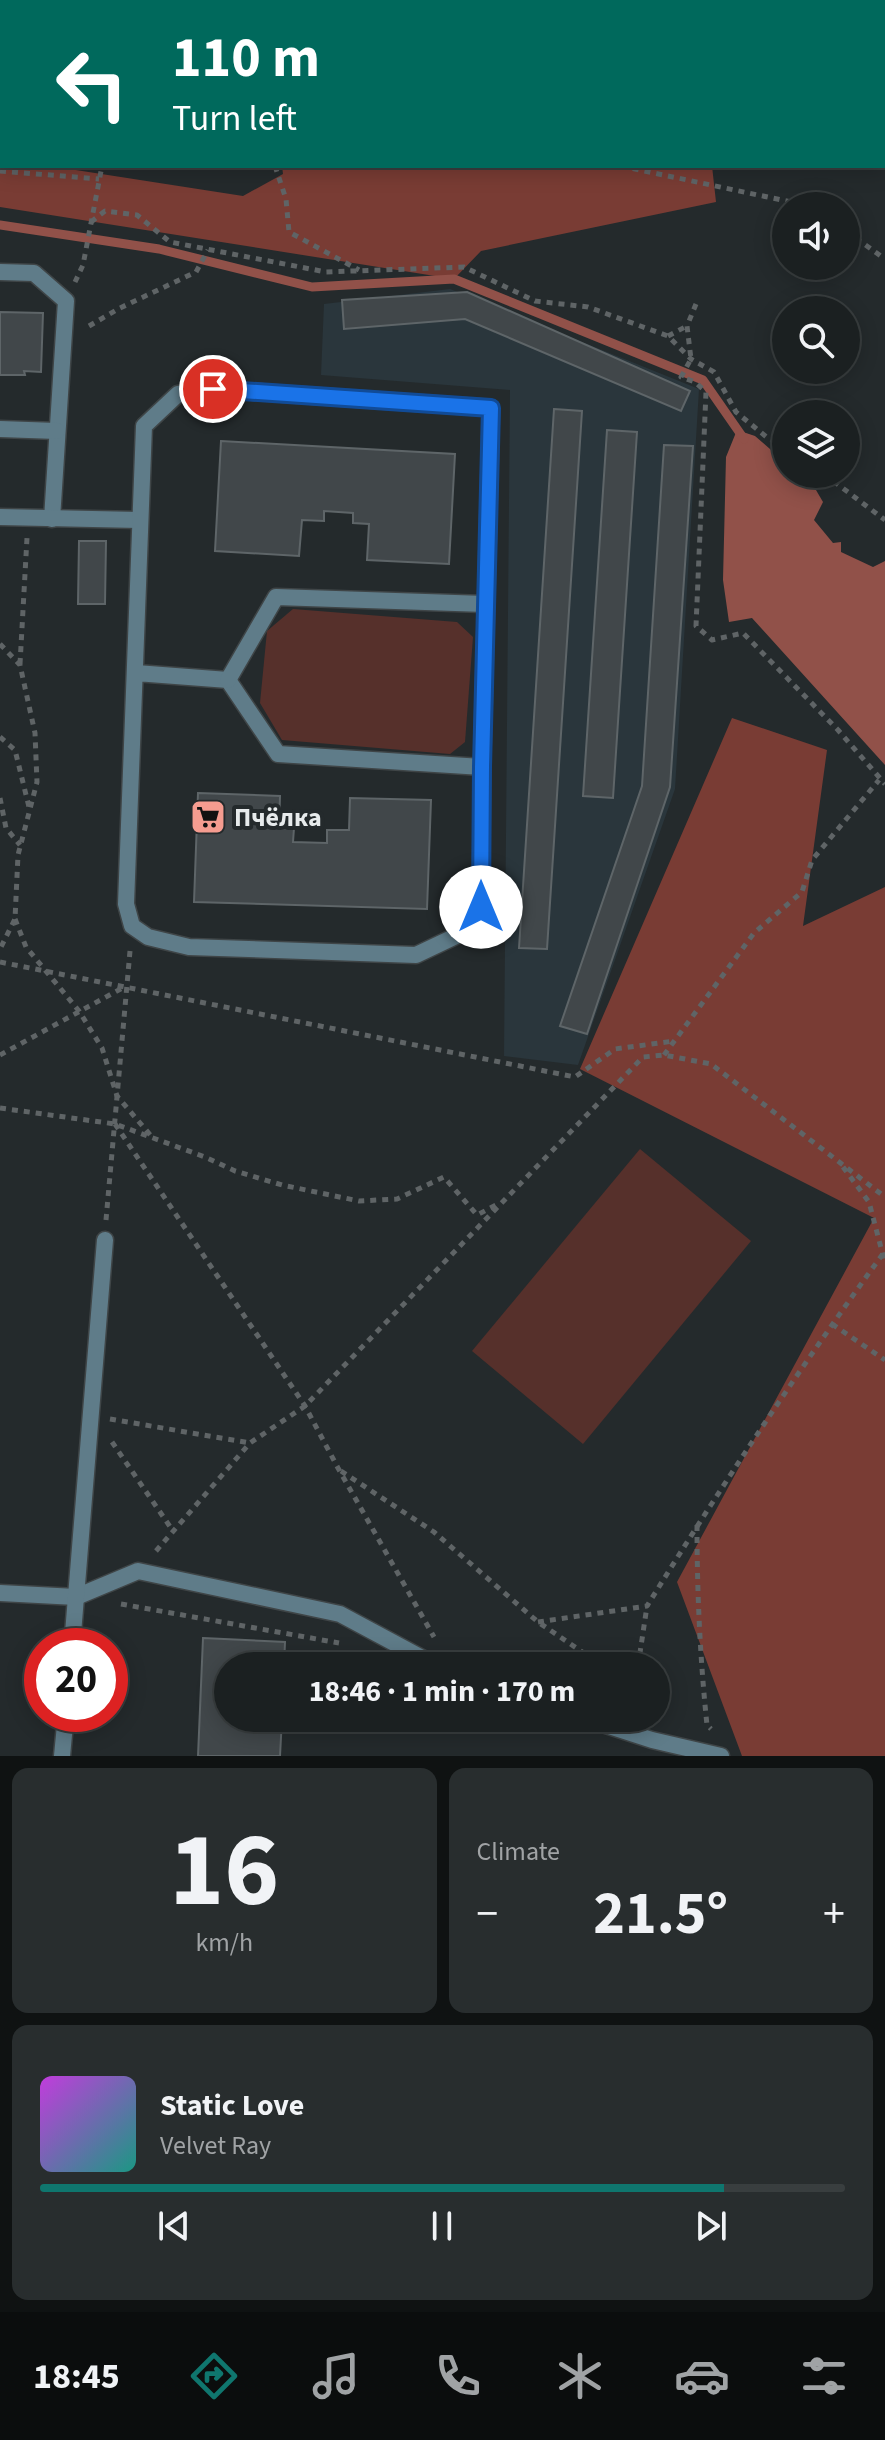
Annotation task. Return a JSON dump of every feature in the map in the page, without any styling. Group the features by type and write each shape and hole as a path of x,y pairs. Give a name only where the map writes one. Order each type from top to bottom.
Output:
{"lane":[{"path":"0,272 34,273 66,301 52,519"},
{"path":"213,389 491,408 481,907 456,936 416,955 189,947 148,937 132,926 126,904 139,520 144,426 178,394 213,389"},
{"path":"0,429 57,431"},
{"path":"0,517 139,520"},
{"path":"228,680 276,597 485,604"},
{"path":"136,673 228,680"},
{"path":"228,680 278,754 482,767"},
{"path":"73,1628 105,1240"},
{"path":"0,1593 76,1597 138,1571 340,1614 411,1652"},
{"path":"62,1756 64,1732"},
{"path":"627,1732 721,1756"}],"path":[{"path":"83,265 102,168"},
{"path":"276,168 286,199 289,232 361,271"},
{"path":"630,168 772,198"},
{"path":"0,171 99,179"},
{"path":"91,222 105,211 137,215 170,242 326,272 464,267 535,301 588,307 668,336 691,359 714,372 736,412 772,440"},
{"path":"860,241 885,259"},
{"path":"63,340 120,308 196,272 208,249"},
{"path":"664,1055 754,933 802,892 812,860 882,782 838,730 743,633 712,640 696,626 706,392 695,382 681,377 691,359 687,326 696,304"},
{"path":"668,336 687,326"},
{"path":"843,488 885,520"},
{"path":"0,949 15,919 20,846 37,782 35,733 20,665 28,528"},
{"path":"0,644 20,665"},
{"path":"0,737 15,750 30,812"},
{"path":"0,798 6,828 20,846"},
{"path":"15,919 26,947 79,1011 102,1048 117,1096 152,1138"},
{"path":"105,1240 132,926"},
{"path":"0,962 575,1077 615,1049 674,1041"},
{"path":"0,1055 127,986"},
{"path":"138,1571 250,1443 305,1406 643,1057 664,1055 711,1064 885,1197"},
{"path":"0,1108 115,1124 235,1171 282,1185 359,1201 397,1199 444,1177 477,1215 503,1202"},
{"path":"115,1124 305,1406 435,1640"},
{"path":"838,1162 869,1202 885,1263"},
{"path":"640,1652 647,1606 697,1524 832,1324 884,1253"},
{"path":"832,1324 885,1360"},
{"path":"91,1412 107,1419 250,1443"},
{"path":"91,1412 173,1531"},
{"path":"338,1468 434,1532 538,1622 582,1652"},
{"path":"697,1524 697,1598 702,1673 707,1725 715,1735"},
{"path":"76,1597 324,1639"},
{"path":"538,1622 647,1606"}],"shaded area":[{"path":"0,168 63,168 243,196 283,174 282,168 712,168 716,202 481,251 454,279 0,207"},
{"path":"450,289 699,389 675,789 578,1065 504,1056 510,390 321,375 324,304"},
{"path":"737,430 755,436 772,451 772,488 814,488 823,502 814,520 833,543 841,542 841,552 873,567 885,561 885,765 752,618 729,622 723,580 726,457"},
{"path":"293,609 457,622 473,637 465,742 450,754 282,740 260,703 267,631"},
{"path":"732,718 827,750 803,926 885,887 885,1756 742,1756 677,1582 874,1218 580,1069"},
{"path":"640,1149 751,1241 583,1444 472,1351"}],"building":[{"path":"467,292 690,391 681,411 465,319 344,329 342,300"},
{"path":"0,312 43,313 41,372 0,375"},
{"path":"554,409 582,411 547,949 519,948"},
{"path":"607,430 637,432 613,798 583,796"},
{"path":"221,441 455,454 449,564 367,560 369,524 353,523 353,513 324,511 324,521 302,520 299,556 215,551"},
{"path":"664,445 693,446 670,787 587,1034 560,1026 642,786"},
{"path":"79,541 106,541 105,604 78,604"},
{"path":"198,793 280,796 279,828 294,828 293,842 327,843 327,830 349,830 350,798 431,800 427,909 194,902"},
{"path":"203,1638 285,1642 285,1652 214,1652 214,1732 281,1732 280,1756 198,1756"}],"waterway":[{"path":"0,225 159,249 312,287 454,279 703,380 744,439"}],"place":[{"name":"Пчёлка","path":"208,817"}],"route":[{"path":"213,389 491,408 481,907"}]}
